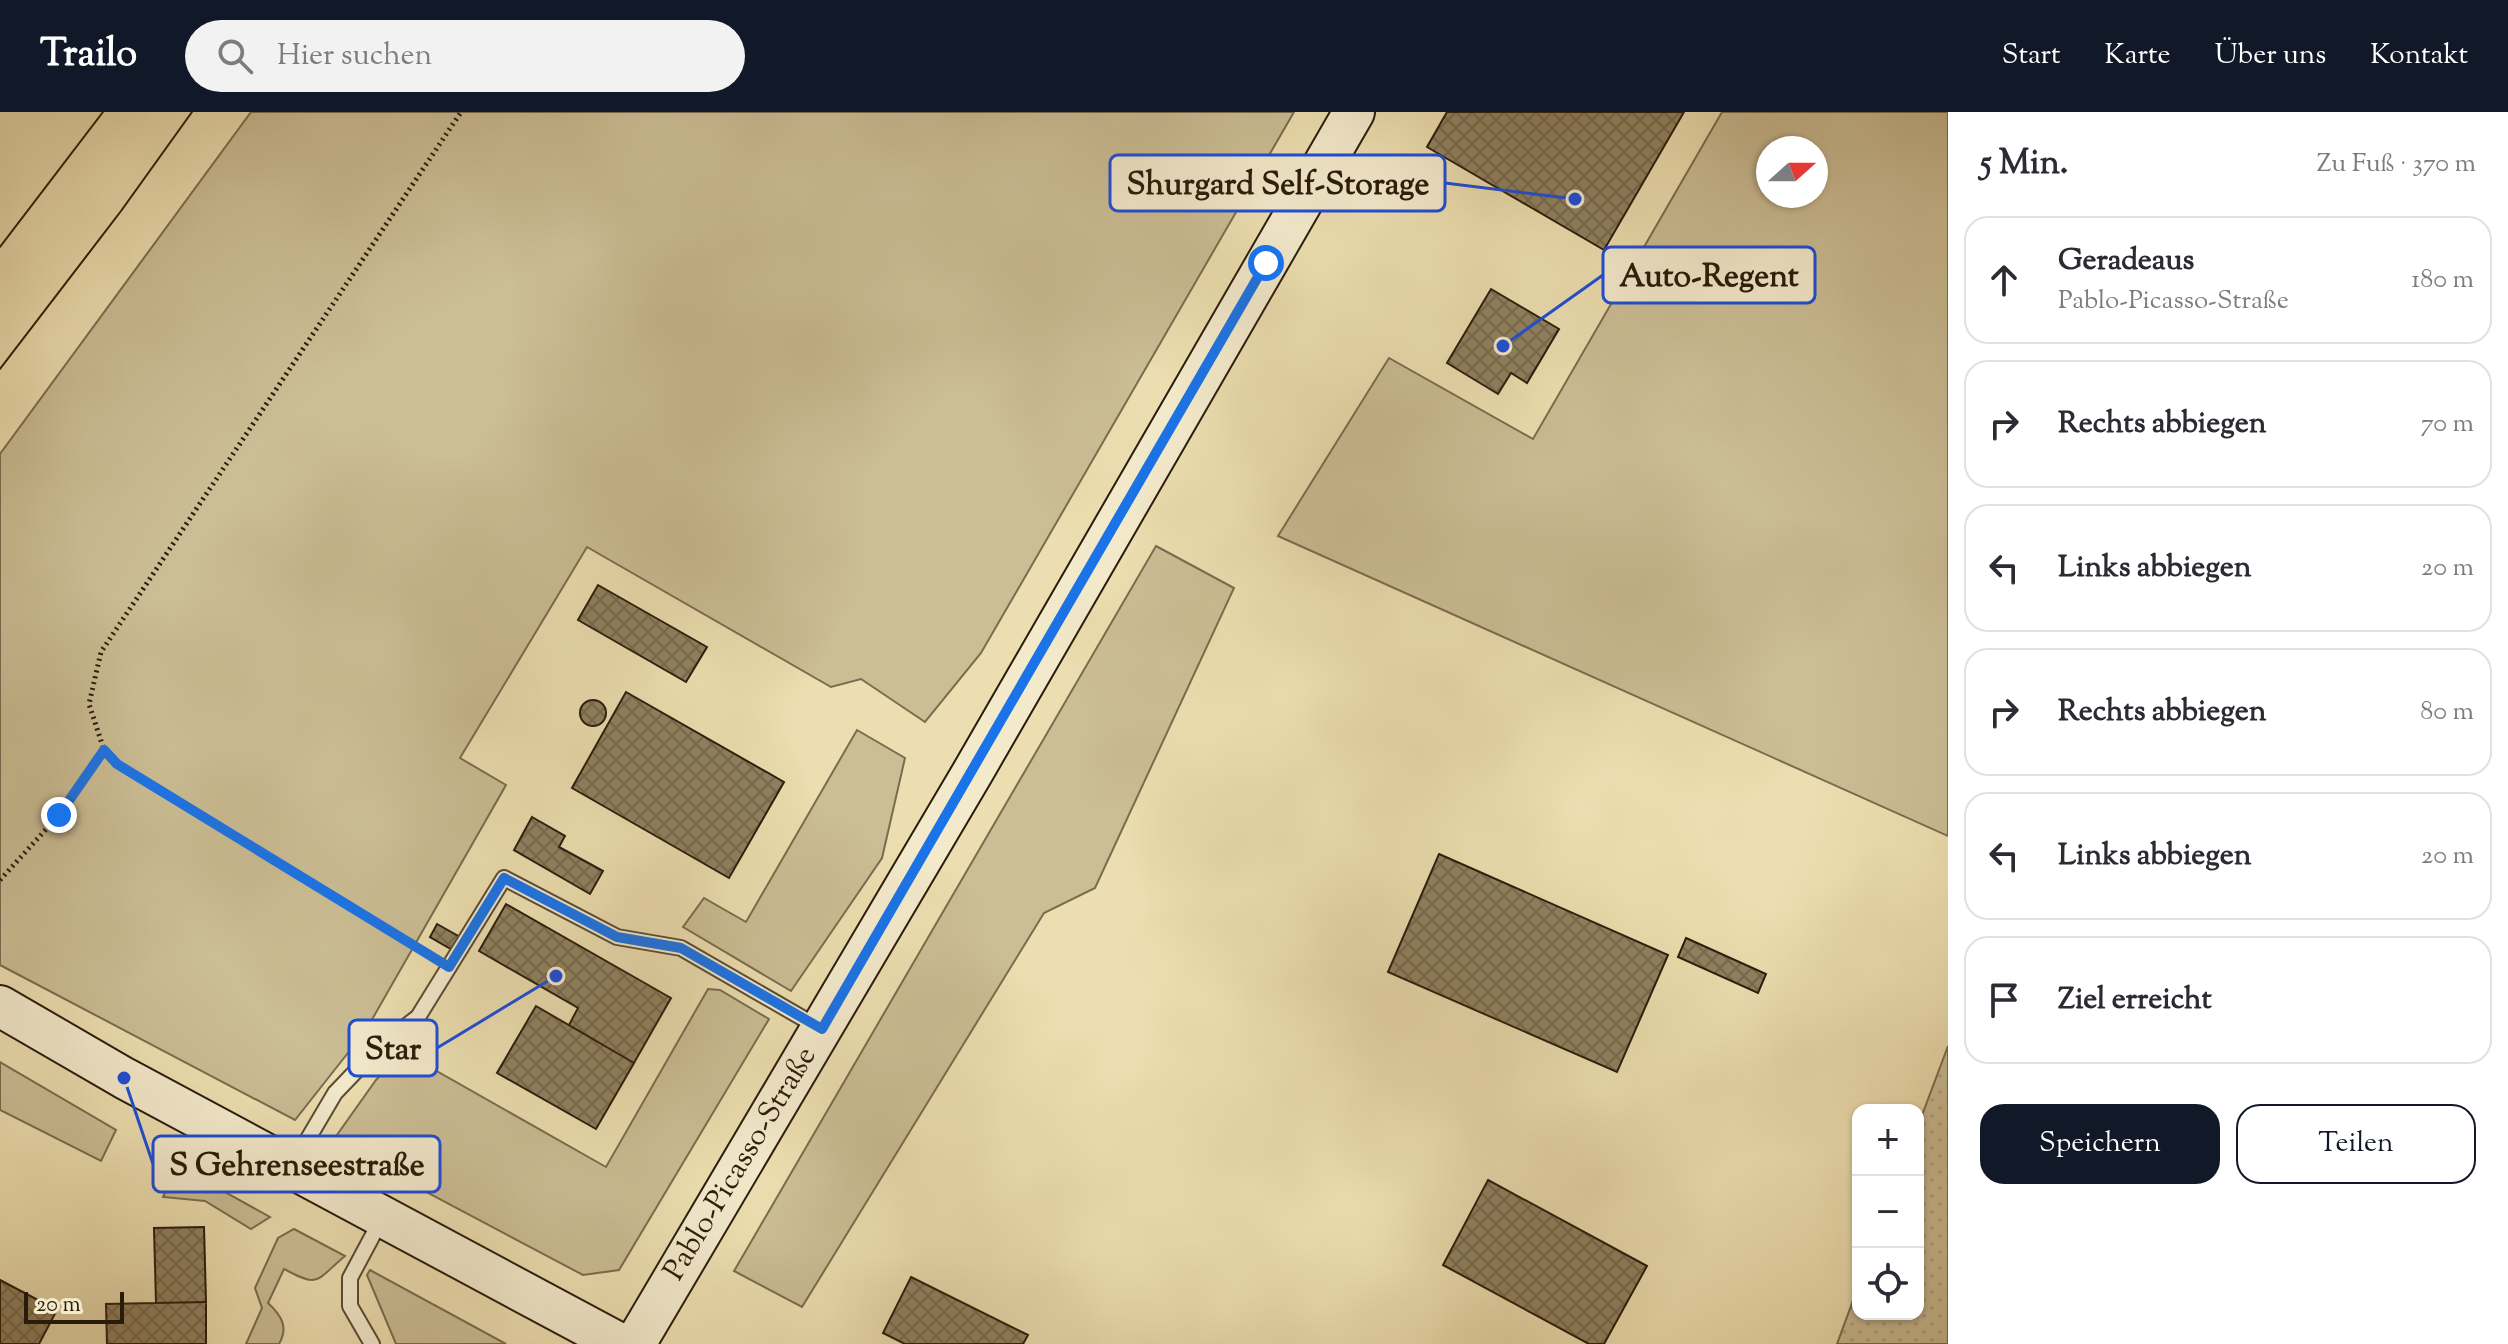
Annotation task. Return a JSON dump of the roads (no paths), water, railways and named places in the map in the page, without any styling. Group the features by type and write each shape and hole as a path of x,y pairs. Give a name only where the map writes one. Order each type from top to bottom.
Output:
{"main road":[{"name":"Pablo-Picasso-Straße","path":"635,1344 822,1029 1354,112"},
{"path":"0,1006 124,1078 620,1344"}],"lane":[{"path":"291,1167 335,1093 379,1047 418,1017 504,878 617,937 681,948 822,1029"},
{"path":"372,1344 350,1306 350,1278 382,1218"}],"tram line":[{"path":"0,247 103,112"},
{"path":"0,369 192,112"}],"place":[{"name":"Shurgard Self-Storage","path":"1575,199"},
{"name":"Auto-Regent","path":"1503,346"},
{"name":"Star","path":"556,976"},
{"name":"S Gehrenseestraße","path":"124,1078"}]}
